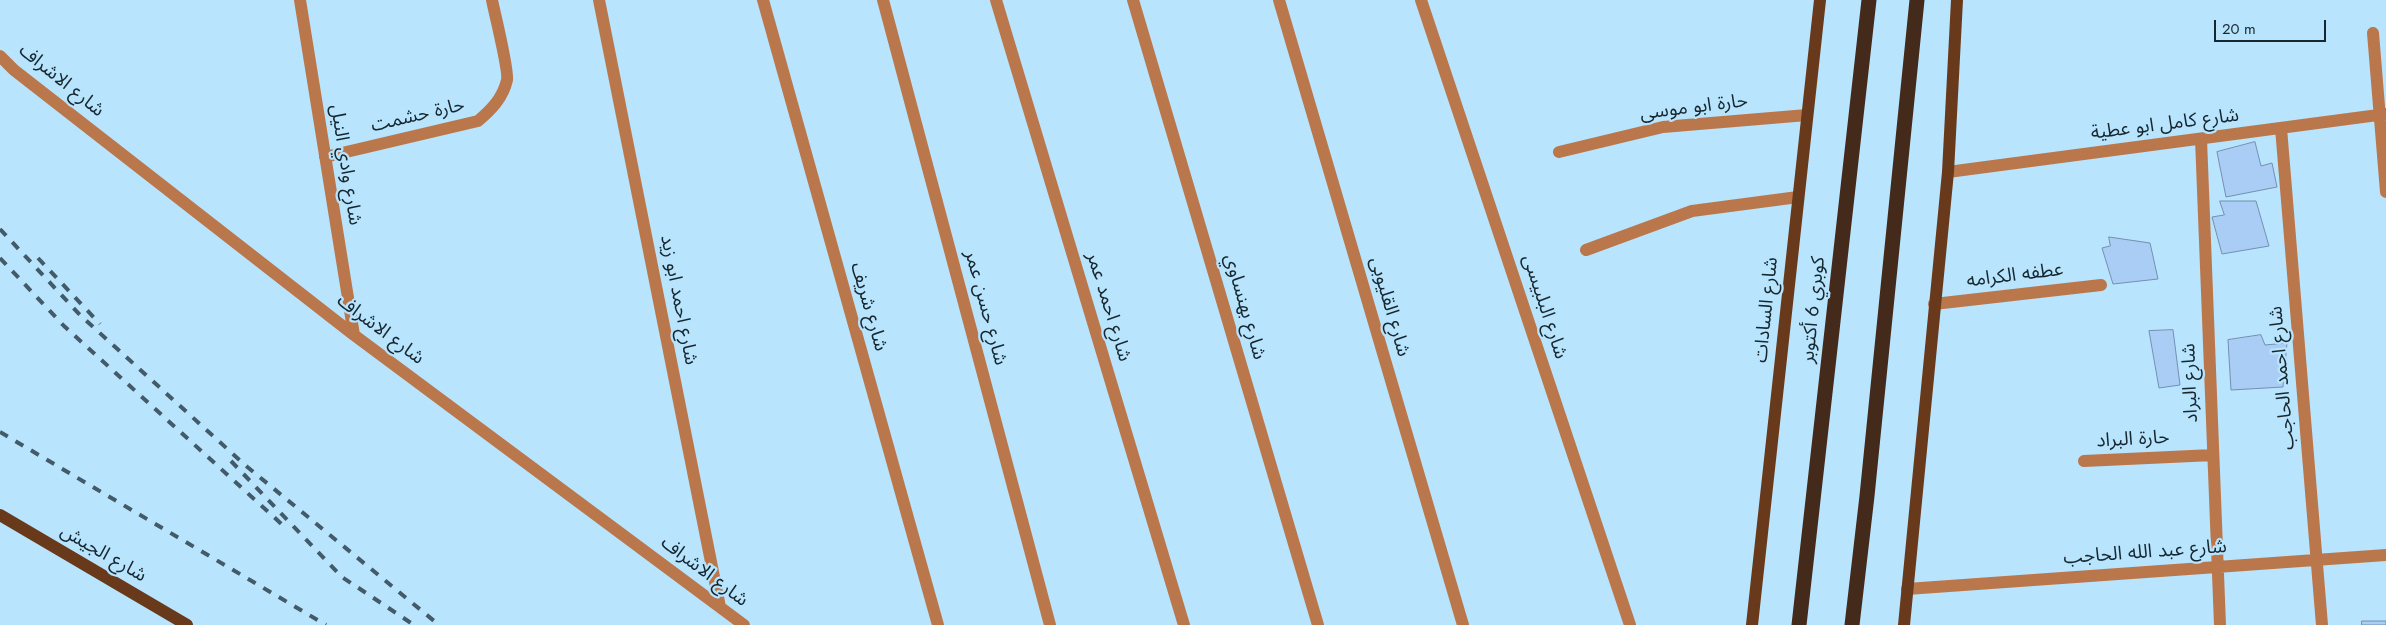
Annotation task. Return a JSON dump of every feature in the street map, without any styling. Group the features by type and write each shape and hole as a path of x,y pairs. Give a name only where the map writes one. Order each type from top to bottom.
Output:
{"highway":[{"name":"كوبري 6 أكتوبر","path":"1799,625 1869,0"},
{"path":"1852,625 1867,496 1917,0"}],"main road":[{"name":"شارع السادات","path":"1752,625 1820,0"},
{"path":"1904,625 1948,172 1957,0"},
{"name":"شارع الجيش","path":"0,515 187,625"}],"street":[{"name":"شارع وادي النيل","path":"300,0 354,335"},
{"name":"حارة حشمت","path":"325,158 478,121 491,110 502,95 507,78 492,0"},
{"name":"شارع احمد ابو زيد","path":"599,0 720,607"},
{"name":"شارع شريف","path":"763,0 938,625"},
{"name":"شارع حسن عمر","path":"883,0 1050,625"},
{"name":"شارع احمد عمر","path":"996,0 1184,625"},
{"name":"شارع بهنساوي","path":"1133,0 1318,625"},
{"name":"شارع القليوبى","path":"1280,0 1463,625"},
{"name":"شارع البلبيسى","path":"1421,0 1630,625"},
{"path":"2373,33 2383,115 2386,192"},
{"name":"شارع الاشراف","path":"0,56 22,76 354,335 744,625"},
{"name":"حارة ابو موسى","path":"1559,152 1663,128 1807,115"},
{"name":"شارع كامل ابو عطية","path":"1948,172 2383,115"},
{"name":"شارع احمد الحاجب","path":"2282,128 2322,625"},
{"name":"شارع البراد","path":"2201,139 2220,625"},
{"path":"1586,250 1692,211 1798,198"},
{"name":"عطفه الكرامه","path":"1934,304 2101,285"},
{"name":"حارة البراد","path":"2084,461 2213,455"},
{"name":"شارع عبد الله الحاجب","path":"1907,589 2386,555"}],"building":[{"path":"2255,142 2261,166 2272,163 2277,187 2226,197 2217,152"},
{"path":"2220,201 2256,201 2269,246 2222,254 2212,217 2224,215"},
{"path":"2109,237 2150,243 2158,279 2113,284 2102,248 2110,246"},
{"path":"2173,330 2180,385 2159,388 2149,331"},
{"path":"2261,335 2265,345 2287,343 2283,387 2231,390 2228,340"},
{"path":"2362,621 2386,621 2386,625 2362,625"}],"railway":[{"path":"0,229 80,315 245,465 439,625"},
{"path":"0,258 64,326 287,529"},
{"path":"38,258 100,324"},
{"path":"0,432 326,625"},
{"path":"231,461 342,577 414,625"}]}
